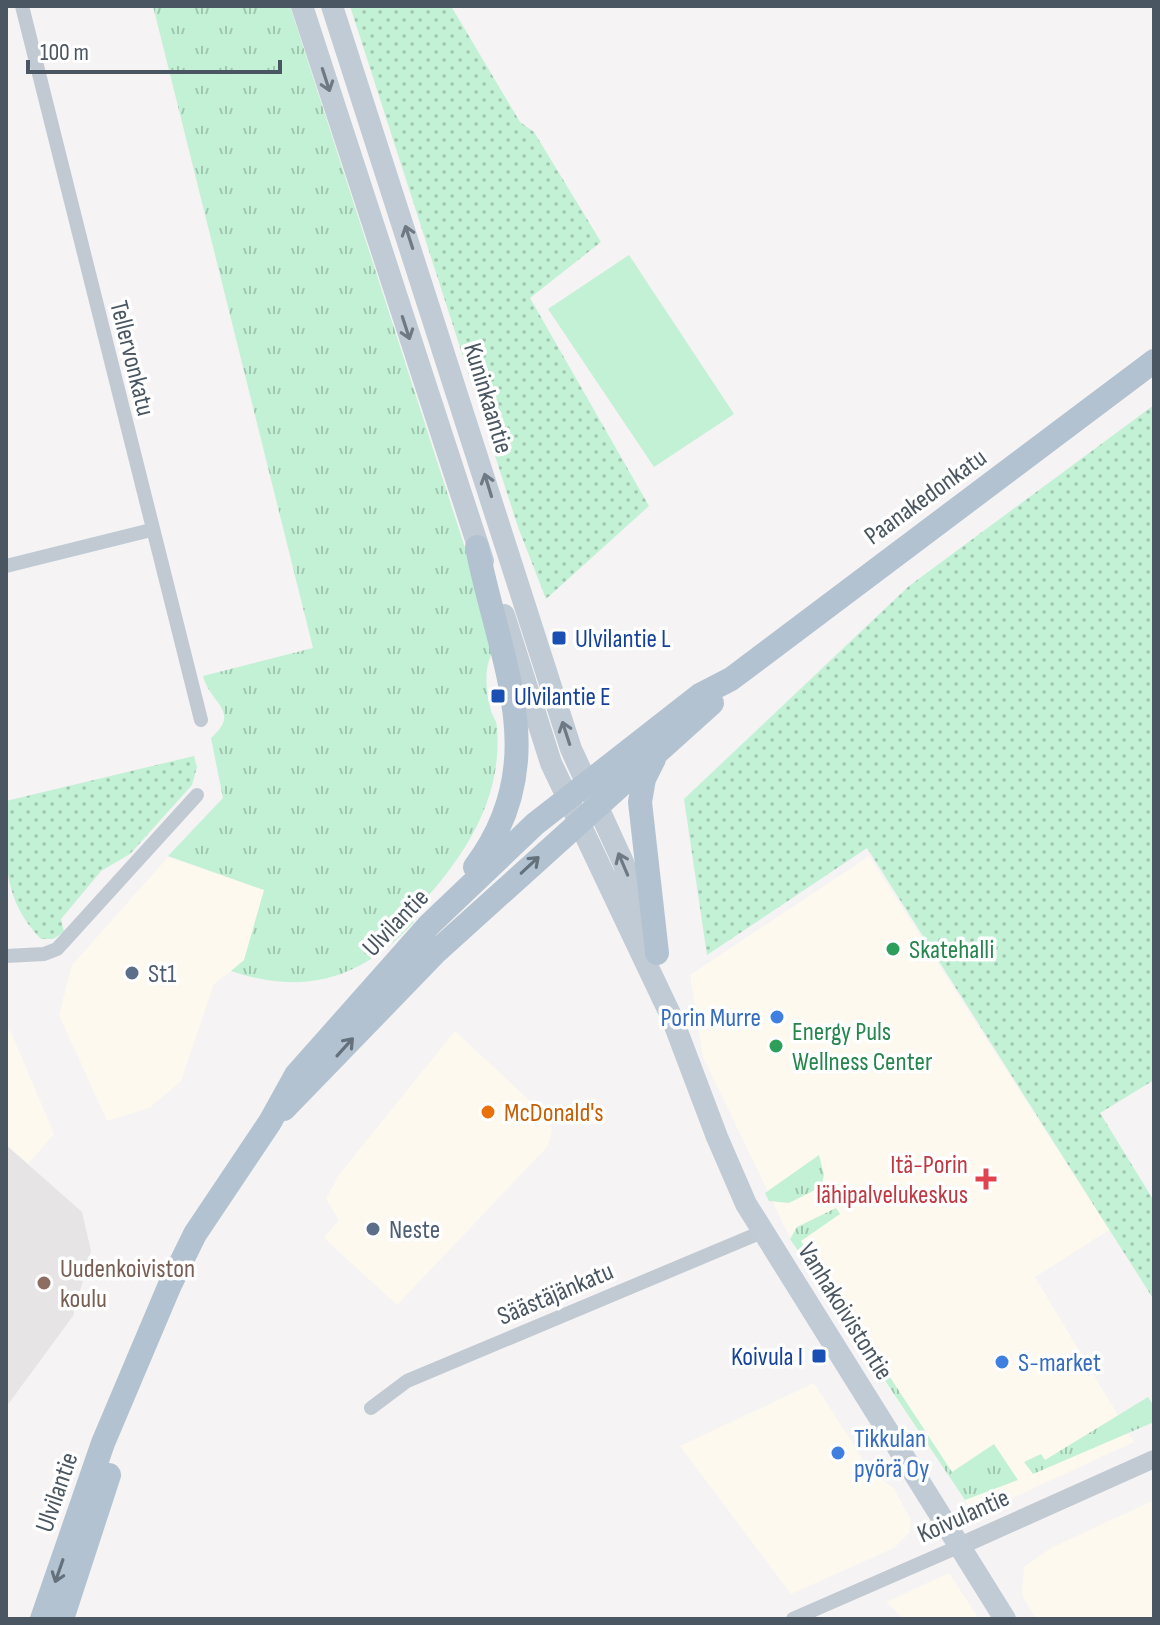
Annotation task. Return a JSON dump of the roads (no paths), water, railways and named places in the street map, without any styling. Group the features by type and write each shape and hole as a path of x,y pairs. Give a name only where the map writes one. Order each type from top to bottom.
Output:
{"main road":[{"path":"302,6 477,547 513,683 518,715 517,754 509,802 494,841 429,925"},
{"name":"Kuninkaantie","path":"332,6 571,749 591,794"},
{"name":"Paanakedonkatu","path":"591,794 700,695 731,679 1154,361"},
{"path":"477,547 496,592 566,799"},
{"name":"Paanakedonkatu","path":"591,794 656,754 708,708 731,679"},
{"path":"656,754 644,779 640,802 657,953"},
{"name":"Ulvilantie","path":"42,1619 103,1443 169,1287 195,1234 270,1122 296,1075 429,925 566,799 591,794"},
{"name":"Ulvilantie","path":"270,1122 308,1088 437,951 578,822 591,794"},
{"name":"Vanhakoivistontie","path":"591,794 657,953 672,1018"},
{"name":"Vanhakoivistontie","path":"566,799 619,900 672,1018 717,1137 762,1232 1005,1619"},
{"name":"Ulvilantie","path":"62,1619 118,1449 147,1342"}],"street":[{"name":"Tellervonkatu","path":"22,6 201,720"},
{"path":"6,566 151,530"},
{"path":"6,956 44,954 57,949 197,795"},
{"name":"Säästäjänkatu","path":"371,1408 407,1381 762,1232"},
{"name":"Koivulantie","path":"793,1619 1154,1459"}],"place":[{"name":"Ulvilantie L","path":"559,638"},
{"name":"Ulvilantie E","path":"498,696"},
{"name":"Skatehalli","path":"893,949"},
{"name":"St1","path":"132,973"},
{"name":"Porin Murre","path":"777,1017"},
{"name":"Energy Puls Wellness Center","path":"776,1046"},
{"name":"McDonald's","path":"488,1112"},
{"name":"Itä-Porin lähipalvelukeskus","path":"986,1179"},
{"name":"Neste","path":"373,1229"},
{"name":"Uudenkoiviston koulu","path":"44,1283"},
{"name":"Koivula I","path":"819,1356"},
{"name":"S-market","path":"1002,1362"},
{"name":"Tikkulan pyörä Oy","path":"838,1453"}]}
